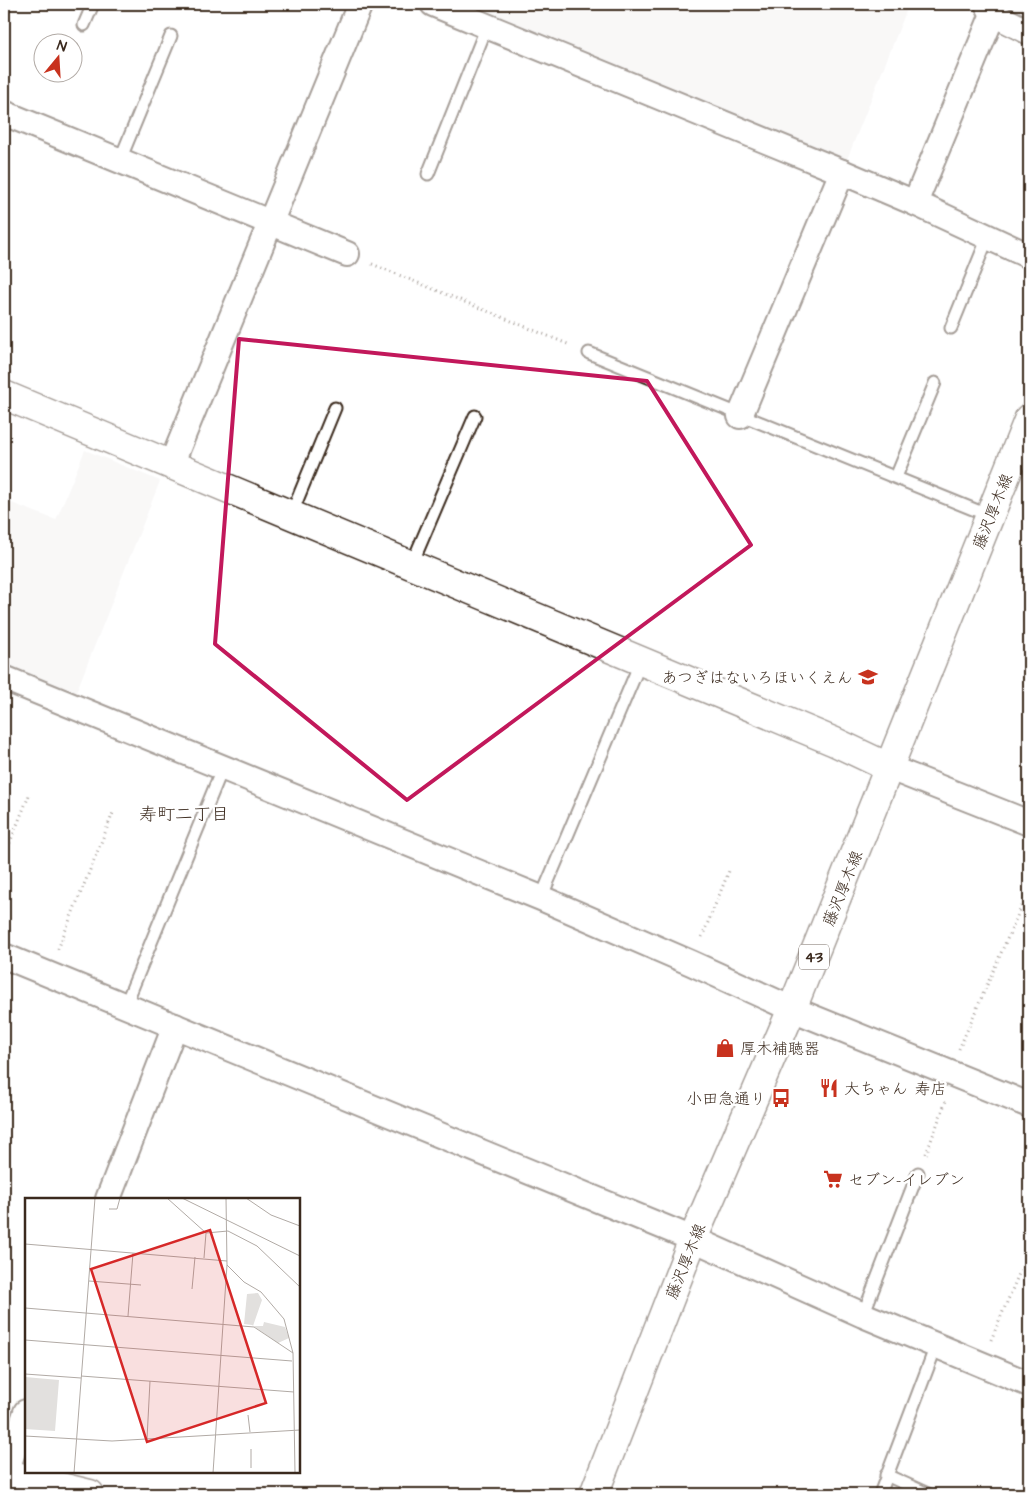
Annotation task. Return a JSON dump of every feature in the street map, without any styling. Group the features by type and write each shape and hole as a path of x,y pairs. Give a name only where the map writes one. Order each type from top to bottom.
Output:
{"main road":[{"path":"4,395 836,742 890,768"},
{"name":"藤沢厚木線","path":"594,1494 693,1239 792,1009 1029,418"},
{"path":"5,1473 90,1494"}],"street":[{"path":"171,465 360,4"},
{"path":"433,4 915,202 1029,256"},
{"path":"915,202 990,9 1029,32"},
{"path":"4,113 347,254"},
{"path":"740,416 842,172"},
{"path":"4,678 540,898 792,1009 1029,1105"},
{"path":"890,768 1029,823"},
{"path":"4,956 693,1239 863,1315 1029,1384"},
{"path":"108,1198 175,1026"},
{"path":"5,1473 25,1415"}],"lane":[{"path":"84,25 93,4"},
{"path":"428,174 487,26"},
{"path":"120,160 172,36"},
{"path":"951,328 988,237"},
{"path":"589,353 740,416 990,516"},
{"path":"896,477 935,383"},
{"path":"291,515 335,408"},
{"path":"411,566 475,416"},
{"path":"540,898 641,661"},
{"path":"125,1006 223,767"},
{"path":"863,1315 918,1173"},
{"path":"880,1494 936,1346"},
{"path":"886,1476 928,1494"}],"path":[{"path":"347,254 589,353"},
{"path":"4,857 30,793"},
{"path":"48,974 113,813"},
{"path":"691,963 729,871"},
{"path":"918,1173 953,1074 1029,889"},
{"path":"981,1364 1029,1250"}],"highlighted area":[{"path":"239,339 647,381 751,545 407,800 215,644"}],"shaded area":[{"path":"459,4 909,4 846,162"},
{"path":"998,4 1029,4 1029,19"},
{"path":"85,450 160,481 75,695 4,667 4,500 56,520"}],"place":[{"name":"あつぎはないろほいくえん","path":"868,677"},
{"name":"厚木補聴器","path":"725,1048"},
{"name":"大ちゃん 寿店","path":"829,1088"},
{"name":"小田急通り","path":"781,1098"},
{"name":"セブン-イレブン","path":"833,1179"}],"district":[{"name":"寿町二丁目","path":"184,814"}]}
